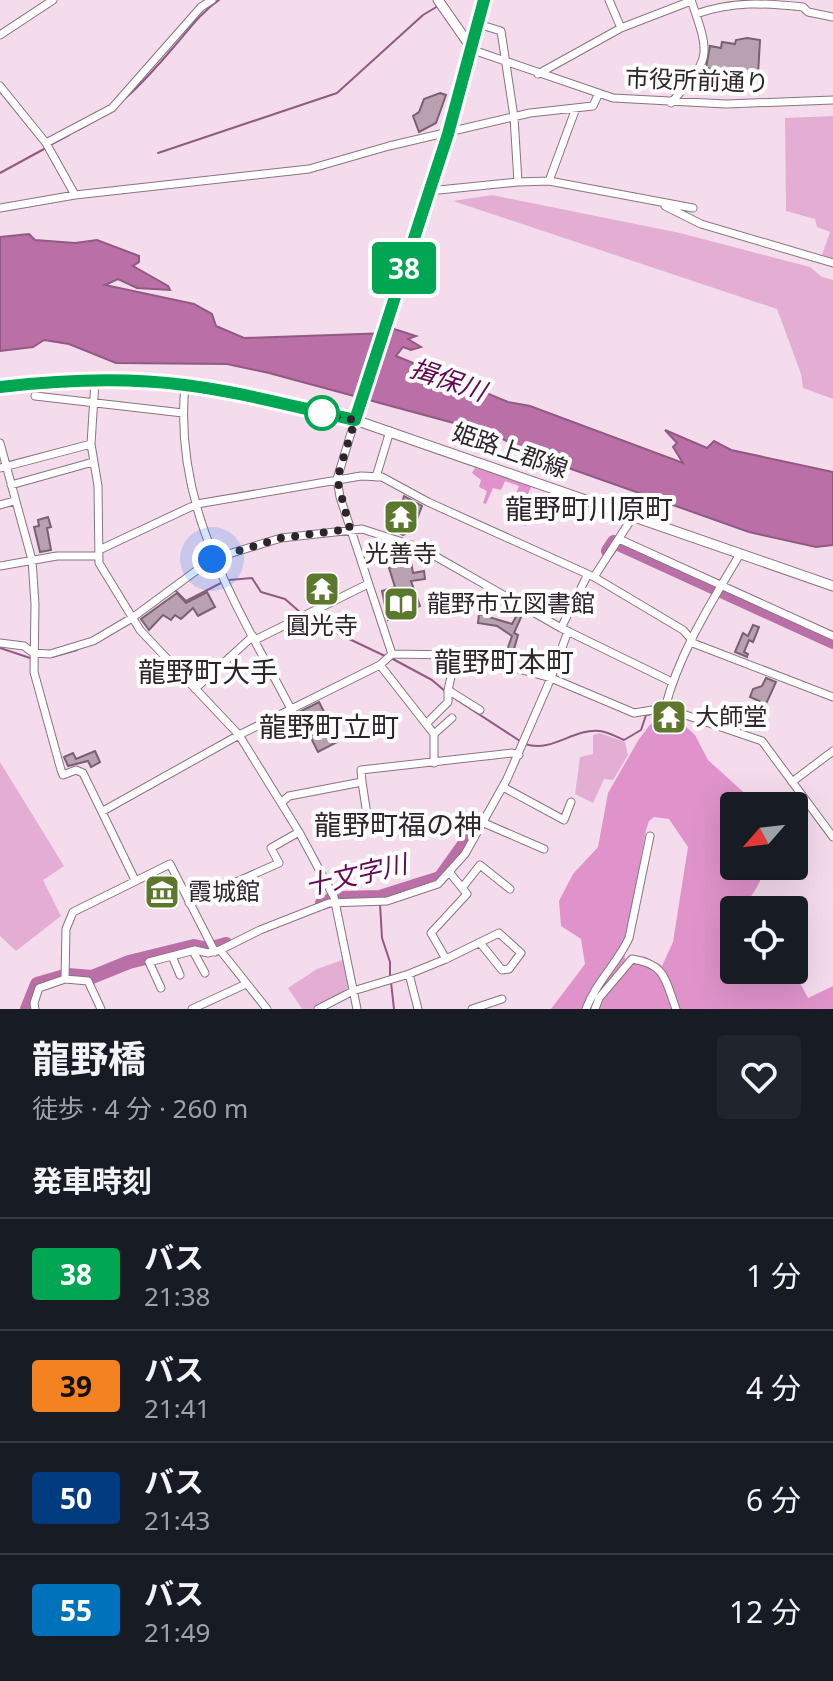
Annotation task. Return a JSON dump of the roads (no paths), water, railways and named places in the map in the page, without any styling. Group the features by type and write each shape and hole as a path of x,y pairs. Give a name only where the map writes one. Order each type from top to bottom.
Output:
{"highway":[{"path":"0,387 95,381 185,385 355,420 448,134 484,0"}],"main road":[{"path":"441,5 473,50"},
{"name":"姫路上郡線","path":"355,420 833,586"}],"street":[{"path":"0,35 53,0"},
{"path":"48,147 112,108 201,7 212,0"},
{"path":"609,0 621,28"},
{"path":"538,74 621,28 691,1 705,43 705,57 699,72 671,103"},
{"path":"696,14 726,5 760,1 803,7 808,12 833,17"},
{"path":"478,24 501,31 514,117 518,182"},
{"name":"市役所前通り","path":"473,50 598,95 671,103 774,104 833,100"},
{"path":"0,86 48,147 75,195"},
{"path":"0,208 75,195 309,169 389,146 514,117 593,106 598,95"},
{"path":"549,181 576,108"},
{"path":"428,193 549,181 693,208"},
{"path":"655,201 701,224 833,263"},
{"path":"95,381 91,444 98,486 98,553 133,620 239,735 299,832 335,900 357,1009"},
{"path":"185,385 184,452 212,559 291,709"},
{"path":"35,396 183,413"},
{"path":"355,420 337,479 350,529 392,654"},
{"path":"376,477 390,431"},
{"path":"0,443 3,467 32,560 34,672 61,770 63,775 76,770 83,773 135,880"},
{"path":"3,467 91,444"},
{"path":"11,485 93,462"},
{"path":"0,566 57,556 98,553 197,504 337,479 376,477 590,576 683,630 691,641 833,697"},
{"path":"0,505 14,501"},
{"path":"161,988 149,962 193,951 218,951 260,930 335,900 387,901 438,884 450,873 484,823 519,755 551,678 565,629 590,576 617,543 634,515"},
{"path":"0,643 24,646 33,653 50,654 93,641 133,620 212,559 281,538 350,529 373,532 421,548 565,629 672,682"},
{"path":"617,543 833,636"},
{"path":"665,708 672,682 691,641 740,554"},
{"path":"195,689 254,638 368,584"},
{"path":"103,811 239,735 380,665 392,654 456,655 551,678 634,713 665,708 762,741 833,837"},
{"path":"427,723 448,702 456,655"},
{"path":"380,665 434,734 434,763"},
{"path":"448,690 480,710"},
{"path":"434,734 452,718"},
{"path":"792,782 833,751"},
{"path":"368,821 361,770 512,753 519,755"},
{"path":"281,803 289,796 362,782"},
{"path":"503,787 564,820 571,802"},
{"path":"484,823 544,849"},
{"path":"189,903 279,863 271,848 299,832"},
{"path":"586,1009 592,993 622,953 629,938 650,836"},
{"path":"64,975 64,949 68,940 66,929 73,912 170,864 211,943 267,1009"},
{"path":"462,888 480,865 510,889"},
{"path":"446,959 431,933 467,894 450,873"},
{"path":"318,1009 353,991 446,959 499,933 521,953 509,969 502,970 481,944"},
{"path":"193,951 205,973"},
{"path":"172,956 180,975"},
{"path":"595,1009 599,998 632,959 651,962 661,969 676,1009"},
{"path":"409,974 418,1009"},
{"path":"35,1009 39,988 64,975 88,981 101,1009"},
{"path":"192,1009 246,984"},
{"path":"472,1009 502,999"}],"water":[{"name":"揖保川","path":"29,234 35,240 75,243 97,240 139,256 139,262 133,266 170,290 137,288 118,279 105,285 194,304 212,314 216,326 244,338 389,333 391,328 416,336 408,339 421,347 411,350 403,347 396,356 508,402 530,406 683,463 673,447 677,443 665,430 707,448 714,441 731,450 833,472 833,545 816,547 749,532 560,465 487,432 269,373 227,364 116,363 69,344 44,340 33,347 0,351 0,237"}],"waterway":[{"path":"78,130 129,95 219,0"},
{"path":"158,153 337,93 423,15 438,6"},
{"path":"50,145 69,135"},
{"path":"0,173 44,149"},
{"name":"十文字川","path":"608,551 614,542 833,642"},
{"path":"229,580 252,578 261,592 285,599 301,613"},
{"path":"175,590 186,601 223,582"},
{"path":"305,618 385,656"},
{"path":"0,648 30,658"},
{"path":"52,657 77,650"},
{"path":"391,658 432,680 446,692"},
{"path":"451,696 520,741"},
{"path":"525,744 545,745 590,731 624,740 641,730 646,715 652,714"},
{"name":"十文字川","path":"322,903 339,898 380,897 440,878 480,822"},
{"path":"380,904 382,938 390,962 390,976"},
{"name":"十文字川","path":"27,1009 37,984 68,975 92,977 129,962 194,946 209,949 226,944"},
{"path":"391,982 394,1009"}],"place":[{"name":"光善寺","path":"401,517"},
{"name":"圓光寺","path":"322,589"},
{"name":"龍野市立図書館","path":"401,604"},
{"name":"大師堂","path":"669,717"},
{"name":"霞城館","path":"162,892"}],"district":[{"name":"龍野町川原町","path":"589,509"},
{"name":"龍野町本町","path":"504,662"},
{"name":"龍野町大手","path":"208,672"},
{"name":"龍野町立町","path":"329,727"},
{"name":"龍野町福の神","path":"398,825"}]}
